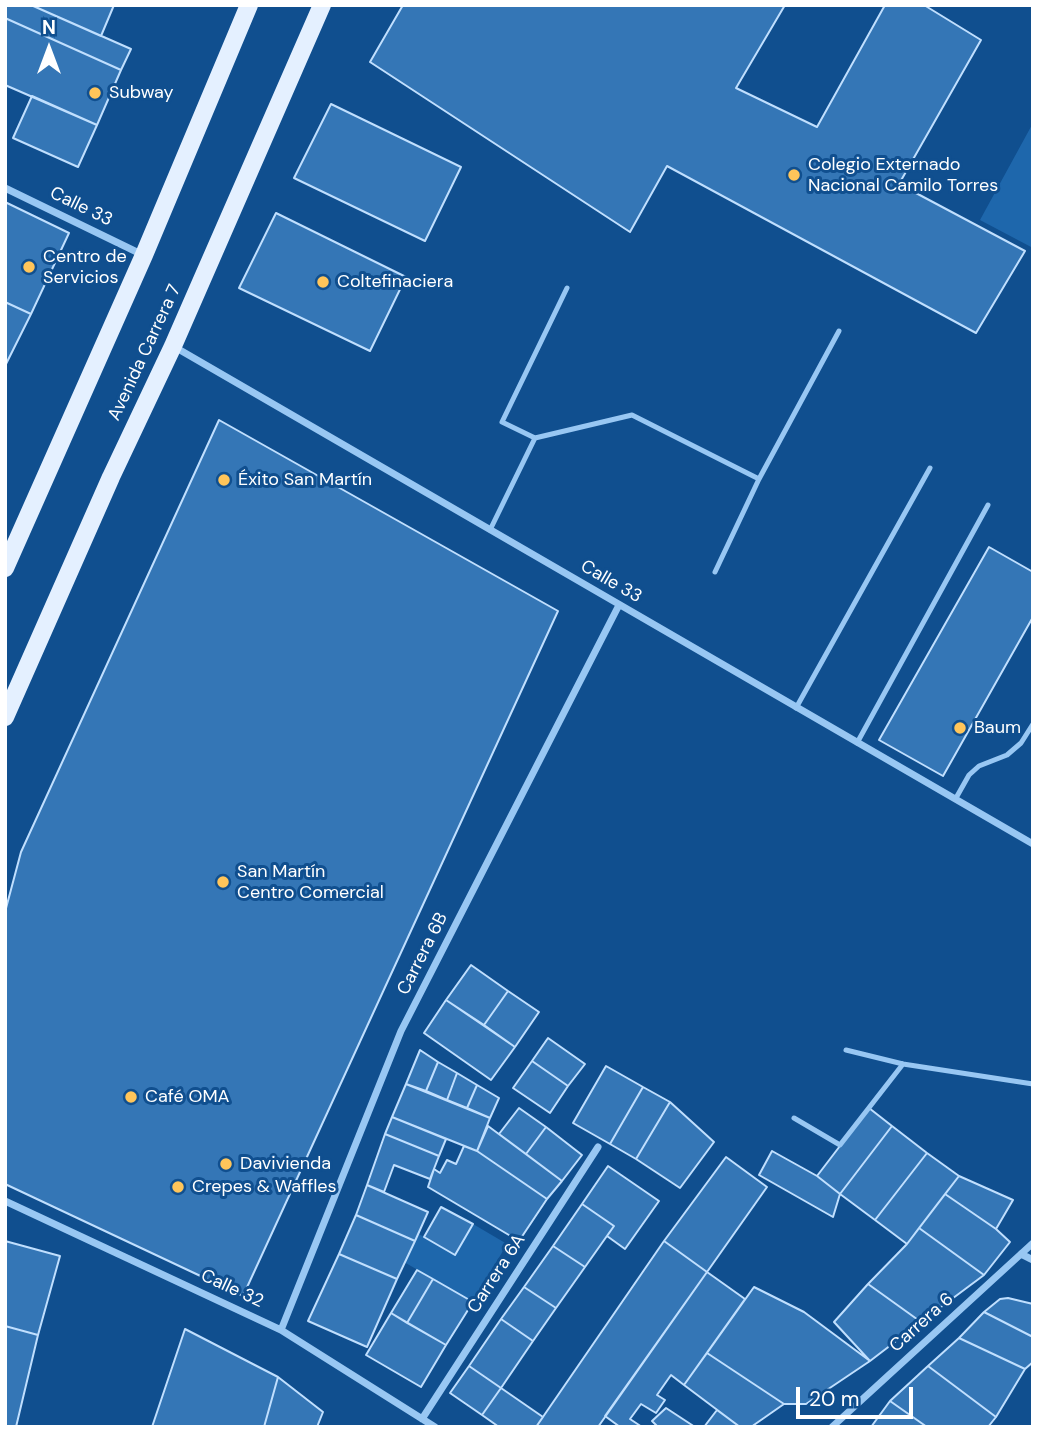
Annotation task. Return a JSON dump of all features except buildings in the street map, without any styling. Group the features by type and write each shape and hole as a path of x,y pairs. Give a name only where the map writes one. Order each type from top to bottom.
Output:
{"main road":[{"path":"5,568 144,255 249,5"},
{"name":"Avenida Carrera 7","path":"5,717 111,477 173,346 322,5"}],"street":[{"name":"Calle 33","path":"5,188 144,255"},
{"name":"Calle 33","path":"173,346 1033,844"},
{"name":"Carrera 6B","path":"281,1330 401,1031 619,604"},
{"name":"Carrera 6A","path":"422,1419 598,1147"},
{"name":"Calle 32","path":"5,1200 281,1330 435,1427"},
{"name":"Carrera 6","path":"832,1427 1033,1243"},
{"path":"1021,1254 1033,1260"}],"lane":[{"path":"567,288 502,422 536,438 632,415 759,479"},
{"path":"715,572 759,479 839,331"},
{"path":"489,530 536,438"},
{"path":"796,708 930,468"},
{"path":"857,743 988,505"},
{"path":"956,798 969,775 979,766 1007,755 1021,743 1033,724"},
{"path":"846,1050 903,1064 1033,1084"},
{"path":"794,1118 840,1145 903,1064"}],"shaded area":[{"path":"1033,123 1033,248 980,220"},
{"path":"473,1224 507,1244 473,1302 404,1262 419,1234 455,1255"}],"place":[{"name":"Subway","path":"95,93"},
{"name":"Colegio Externado Nacional Camilo Torres","path":"794,175"},
{"name":"Centro de Servicios","path":"29,267"},
{"name":"Coltefinaciera","path":"323,282"},
{"name":"Éxito San Martín","path":"224,480"},
{"name":"Baum","path":"960,728"},
{"name":"San Martín Centro Comercial","path":"223,882"},
{"name":"Café OMA","path":"131,1097"},
{"name":"Davivienda","path":"226,1164"},
{"name":"Crepes & Waffles","path":"178,1187"}]}
